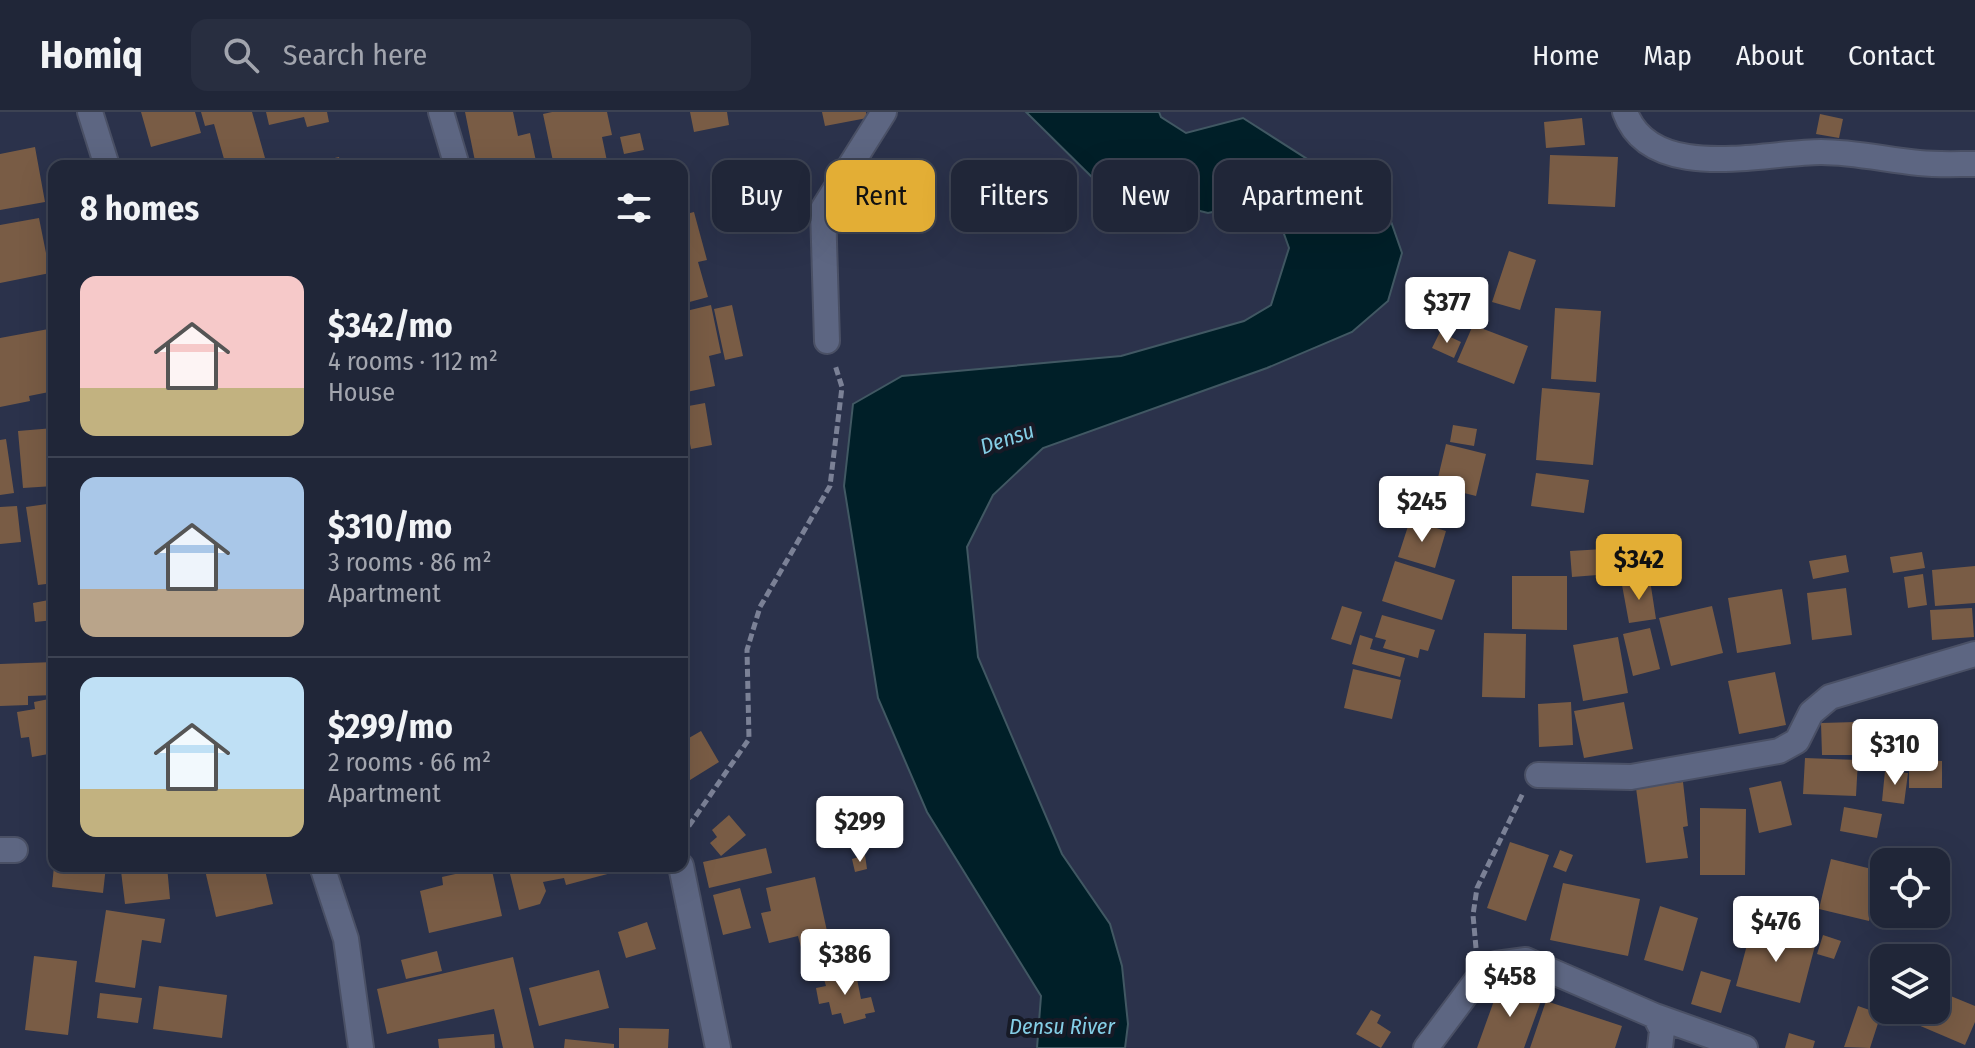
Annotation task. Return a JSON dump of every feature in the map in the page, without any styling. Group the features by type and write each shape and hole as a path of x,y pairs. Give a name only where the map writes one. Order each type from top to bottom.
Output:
{"street":[{"path":"90,112 105,160"},
{"path":"441,112 455,160"},
{"path":"827,341 823,209 884,112"},
{"path":"1625,112 1629,124 1654,147 1690,158 1738,160 1821,152 1920,163 1975,164"},
{"path":"1538,775 1631,777 1779,751 1797,741 1811,713 1830,697 1975,654"},
{"path":"324,872 346,939 361,1048"},
{"path":"682,872 718,1048"},
{"path":"1426,1048 1479,977 1496,964 1526,960 1655,1016 1745,1048"},
{"path":"1655,1016 1662,1030 1660,1048"}],"path":[{"path":"688,827 749,739 747,650 760,607 830,486 842,387 827,341"},
{"path":"1479,977 1473,915 1477,888 1529,781 1538,775"}],"water":[{"path":"1026,112 1159,112 1161,117 1186,133 1243,118 1309,160 1214,160 1214,212 1208,213 1198,211 1198,160 1093,160 1093,178"},
{"path":"1391,221 1402,253 1388,301 1352,332 1267,368 1043,448 993,495 967,547 978,657 1062,854 1110,924 1122,966 1128,1024 1125,1048 1037,1048 1041,996 927,812 878,698 844,486 853,404 902,376 1121,356 1244,321 1271,305 1289,248 1283,232 1391,232"}],"building":[{"path":"141,112 195,112 201,133 151,147"},
{"path":"201,112 252,112 265,158 224,160 214,124 205,126"},
{"path":"266,112 327,112 329,122 307,127 304,117 269,125"},
{"path":"465,112 513,112 518,136 530,133 536,160 475,160"},
{"path":"607,112 612,135 602,137 607,160 553,160 543,114"},
{"path":"690,112 727,112 729,125 694,132"},
{"path":"822,112 866,112 867,118 825,126"},
{"path":"1820,114 1843,119 1839,138 1816,134"},
{"path":"1582,118 1585,145 1546,148 1544,122"},
{"path":"640,133 644,150 624,154 620,137"},
{"path":"35,147 45,202 0,210 0,154"},
{"path":"1550,155 1618,157 1615,207 1548,204"},
{"path":"694,212 707,260 698,262 708,297 688,302 688,214"},
{"path":"39,218 48,273 0,283 0,225"},
{"path":"1509,251 1536,260 1520,310 1492,302"},
{"path":"711,305 721,353 709,356 715,386 688,392 688,311"},
{"path":"732,305 743,356 725,360 714,309"},
{"path":"1555,308 1601,311 1596,382 1551,379"},
{"path":"1473,325 1528,346 1514,384 1457,362"},
{"path":"48,329 48,392 29,396 30,401 0,407 0,338"},
{"path":"1440,332 1461,342 1454,358 1432,348"},
{"path":"1542,388 1600,393 1593,465 1536,460"},
{"path":"705,403 712,445 691,449 688,406"},
{"path":"1453,425 1477,429 1474,446 1450,442"},
{"path":"48,428 48,486 23,488 18,431"},
{"path":"6,439 14,493 0,495 0,440"},
{"path":"1446,444 1486,454 1476,496 1436,486"},
{"path":"1536,473 1589,480 1584,513 1531,506"},
{"path":"48,504 48,584 38,585 26,507"},
{"path":"17,506 21,542 0,544 0,507"},
{"path":"1410,520 1446,531 1435,568 1398,557"},
{"path":"1621,548 1623,573 1572,577 1570,551"},
{"path":"1922,552 1925,568 1893,573 1890,557"},
{"path":"1846,555 1849,572 1813,579 1809,561"},
{"path":"1395,561 1455,580 1442,620 1382,601"},
{"path":"1975,566 1975,603 1935,606 1932,570"},
{"path":"1923,574 1927,605 1908,608 1904,577"},
{"path":"1512,576 1567,576 1567,630 1512,629"},
{"path":"1650,580 1656,619 1629,623 1622,585"},
{"path":"1846,588 1852,635 1812,640 1807,593"},
{"path":"1782,589 1791,644 1737,653 1728,598"},
{"path":"48,600 48,621 35,622 33,603"},
{"path":"1342,606 1362,612 1351,645 1331,639"},
{"path":"1712,606 1723,653 1671,666 1659,618"},
{"path":"1972,608 1974,637 1932,640 1930,610"},
{"path":"1382,615 1435,630 1428,651 1420,649 1418,658 1383,648 1386,640 1375,637"},
{"path":"1650,628 1660,669 1633,676 1623,634"},
{"path":"1484,633 1526,634 1525,698 1482,697"},
{"path":"1360,635 1373,639 1370,649 1405,658 1400,677 1352,664"},
{"path":"1618,637 1628,693 1583,701 1573,645"},
{"path":"48,662 48,695 28,696 28,705 0,706 0,664"},
{"path":"1353,669 1401,680 1392,719 1344,708"},
{"path":"1775,672 1786,725 1739,734 1728,681"},
{"path":"48,699 48,754 32,757 29,737 21,738 17,712 35,709 34,702"},
{"path":"1571,702 1573,745 1539,747 1538,704"},
{"path":"1624,702 1633,749 1584,758 1574,711"},
{"path":"1856,722 1857,755 1822,755 1821,723"},
{"path":"701,731 719,762 690,780 688,776 688,739"},
{"path":"1805,758 1858,760 1856,796 1803,794"},
{"path":"1909,760 1942,761 1942,788 1909,788"},
{"path":"1885,771 1908,773 1904,804 1882,801"},
{"path":"1781,781 1792,825 1759,833 1749,788"},
{"path":"1683,782 1688,826 1683,827 1688,858 1646,863 1636,788"},
{"path":"1844,807 1882,814 1877,838 1840,831"},
{"path":"1700,808 1746,809 1745,875 1700,875"},
{"path":"729,815 746,835 721,856 710,843 717,837 712,830"},
{"path":"1510,842 1549,855 1526,921 1487,908"},
{"path":"766,848 772,873 709,888 703,862"},
{"path":"1560,850 1573,855 1566,872 1553,867"},
{"path":"865,855 867,869 855,872 852,859"},
{"path":"1831,859 1870,869 1869,921 1819,909"},
{"path":"53,872 105,872 103,893 52,887"},
{"path":"121,872 168,872 170,899 125,904"},
{"path":"205,872 265,872 273,904 216,917"},
{"path":"464,872 492,872 502,916 429,933 420,891 443,885 442,877"},
{"path":"510,872 615,872 566,885 564,878 543,882 546,891 540,904 519,910"},
{"path":"815,877 831,949 803,955 798,936 769,943 761,913 771,911 766,888"},
{"path":"1563,883 1640,899 1628,956 1550,940"},
{"path":"740,888 751,928 723,935 713,895"},
{"path":"1660,906 1698,918 1683,971 1644,960"},
{"path":"106,910 165,919 161,943 142,940 135,988 95,982"},
{"path":"647,922 656,949 626,958 618,932"},
{"path":"1752,926 1816,942 1800,1003 1736,986"},
{"path":"1823,935 1841,941 1834,959 1817,954"},
{"path":"437,951 442,971 406,979 401,960"},
{"path":"34,956 77,961 68,1035 25,1030"},
{"path":"513,957 534,1048 503,1048 494,1009 387,1034 377,989"},
{"path":"599,970 609,1008 539,1026 529,988"},
{"path":"848,970 851,980 857,979 861,999 871,997 875,1012 844,1024 841,1013 832,1015 829,1002 819,1004 816,988 826,986 823,976"},
{"path":"1701,971 1731,980 1721,1013 1691,1004"},
{"path":"1500,984 1542,998 1524,1048 1477,1048"},
{"path":"159,986 227,995 222,1038 153,1029"},
{"path":"100,993 142,998 138,1023 97,1018"},
{"path":"1950,996 1975,1006 1975,1022 1965,1045 1916,1024 1950,1024"},
{"path":"1546,1001 1622,1026 1615,1048 1530,1048"},
{"path":"1858,1006 1870,1010 1870,1024 1878,1024 1870,1048 1844,1047"},
{"path":"1371,1010 1381,1015 1377,1023 1391,1032 1381,1048 1356,1034"},
{"path":"619,1028 669,1029 668,1048 619,1048"},
{"path":"1789,1033 1815,1041 1813,1048 1785,1048"},
{"path":"494,1034 495,1048 439,1048 438,1039"},
{"path":"565,1039 614,1044 614,1048 564,1048"}],"water label":[{"name":"Densu","path":"1007,438"},
{"name":"Densu River","path":"1062,1026"}]}
